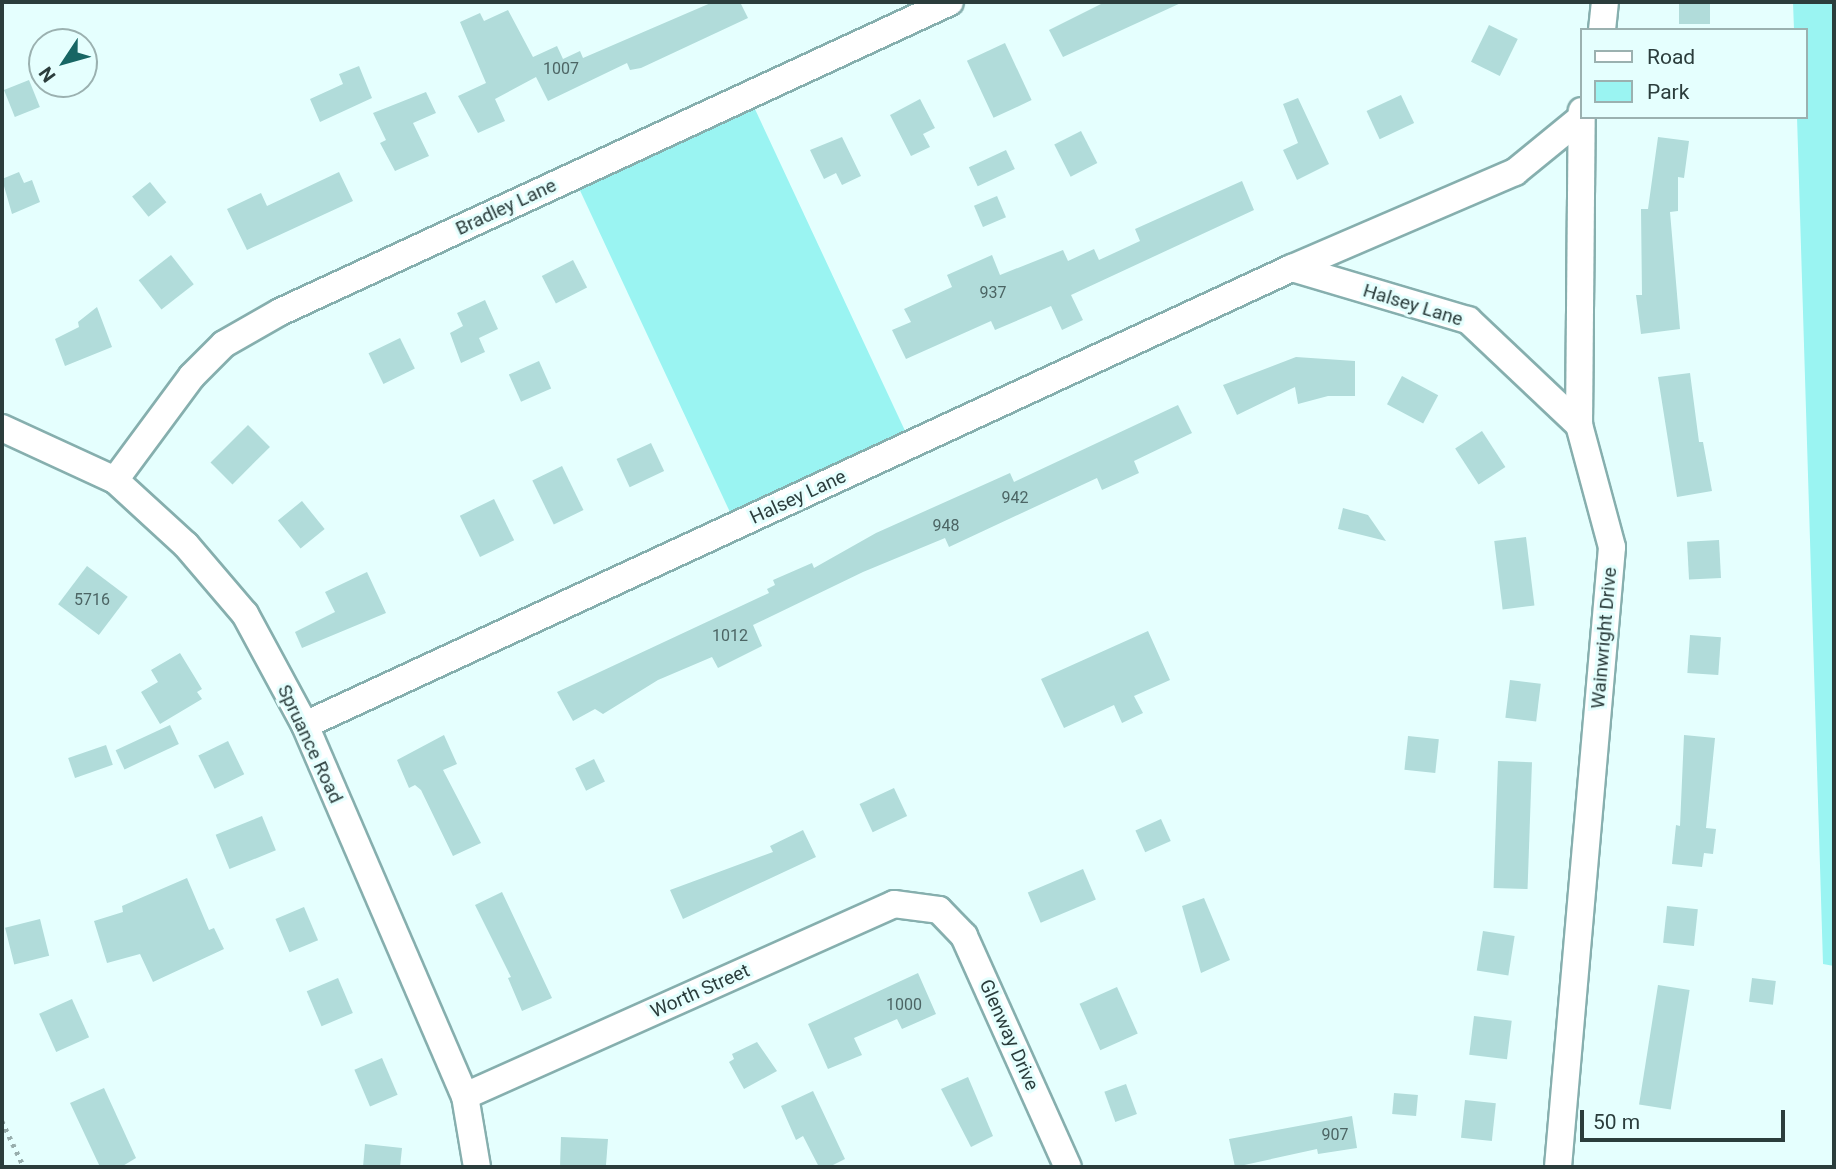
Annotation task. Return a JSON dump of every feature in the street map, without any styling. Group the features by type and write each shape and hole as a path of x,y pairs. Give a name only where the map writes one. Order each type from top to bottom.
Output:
{"street":[{"name":"Bradley Lane","path":"115,480 192,376 224,344 269,318 950,2"},
{"path":"1602,28 1605,2"},
{"name":"Halsey Lane","path":"304,725 1292,268 1515,172 1580,116"},
{"name":"Wainwright Drive","path":"1558,1167 1612,547 1579,425 1581,119"},
{"name":"Halsey Lane","path":"1292,268 1468,320 1579,425"},
{"name":"Spruance Road","path":"2,428 115,480 186,545 245,614 304,725 465,1096 477,1167"},
{"name":"Worth Street","path":"465,1096 894,904 939,910"},
{"name":"Glenway Drive","path":"939,910 964,936 1068,1167"}],"path":[{"path":"2,1121 24,1167"}],"green space":[{"path":"1793,2 1834,2 1834,966 1823,964 1797,119 1808,119 1808,28 1794,28"},
{"path":"754,107 905,431 730,512 579,189"}],"building":[{"path":"713,2 740,2 748,18 641,68 630,70 627,63 548,101 536,77 495,99 505,121 478,133 458,96 486,83 460,22 480,13 484,21 508,10 533,57 557,46 563,59 580,51 583,58"},
{"path":"1105,2 1183,2 1063,57 1049,30"},
{"path":"1679,2 1710,2 1710,24 1679,24"},
{"path":"1489,25 1518,39 1500,76 1471,62"},
{"path":"1005,43 1032,100 994,118 967,61"},
{"path":"359,66 372,98 320,122 310,99 343,84 339,74"},
{"path":"28,80 28,98 36,98 40,107 15,117 4,90"},
{"path":"426,92 436,113 413,123 429,156 395,171 380,143 386,140 373,113"},
{"path":"1401,95 1414,123 1380,139 1367,111"},
{"path":"1298,98 1329,164 1297,180 1283,150 1298,143 1283,104"},
{"path":"920,99 935,128 923,134 930,147 911,156 890,115"},
{"path":"1081,131 1097,163 1071,177 1054,145"},
{"path":"842,137 861,176 842,185 836,173 824,179 810,150"},
{"path":"1658,137 1689,141 1684,178 1678,177 1678,211 1670,212 1680,329 1641,334 1636,295 1642,295 1641,209 1648,209"},
{"path":"1006,150 1015,169 978,186 969,167"},
{"path":"19,172 24,183 32,180 40,202 12,214 2,179"},
{"path":"339,172 353,201 247,250 227,209 261,193 267,206"},
{"path":"1242,181 1254,210 1071,295 1083,320 1062,330 1051,306 995,330 991,321 906,359 892,330 911,322 904,309 952,287 947,275 992,255 1000,275 1063,250 1068,261 1094,249 1099,260 1140,241 1135,229"},
{"path":"150,182 166,202 148,217 132,196"},
{"path":"997,196 1006,217 983,227 974,206"},
{"path":"171,255 194,284 161,309 139,280"},
{"path":"573,260 587,288 556,304 542,276"},
{"path":"485,300 498,329 479,338 485,352 461,363 450,333 463,326 457,313"},
{"path":"97,307 112,347 65,366 55,339 79,327 78,322"},
{"path":"400,338 415,369 383,384 369,353"},
{"path":"1296,357 1355,361 1355,396 1328,396 1298,404 1295,387 1237,415 1223,385"},
{"path":"539,361 551,388 521,402 509,374"},
{"path":"1690,373 1699,442 1703,442 1712,491 1677,497 1658,377"},
{"path":"1402,376 1438,395 1423,424 1387,404"},
{"path":"1178,405 1192,433 1134,461 1139,473 1102,490 1097,478 949,547 945,538 863,572 753,625 762,646 718,668 712,657 658,680 603,714 595,709 573,721 557,692 769,593 767,589 775,585 773,580 812,563 814,568 876,533 1010,473 1014,482"},
{"path":"248,425 270,447 232,484 211,462"},
{"path":"1482,431 1505,467 1479,484 1455,448"},
{"path":"651,443 664,471 630,487 617,459"},
{"path":"562,466 583,510 554,525 532,480"},
{"path":"494,499 514,540 480,557 460,516"},
{"path":"302,501 325,529 301,548 278,521"},
{"path":"1343,508 1368,515 1386,541 1338,529"},
{"path":"1526,537 1534,605 1503,609 1494,541"},
{"path":"1719,540 1721,578 1689,580 1687,542"},
{"path":"87,566 128,597 99,635 58,604"},
{"path":"367,572 386,613 302,648 295,632 335,612 325,592"},
{"path":"1148,631 1170,680 1134,696 1143,713 1122,723 1114,705 1064,728 1041,679"},
{"path":"1690,635 1721,637 1718,675 1687,673"},
{"path":"180,653 202,689 197,692 202,699 160,724 141,692 158,682 151,670"},
{"path":"1510,680 1541,684 1536,721 1505,718"},
{"path":"170,725 179,744 124,769 116,750"},
{"path":"444,735 457,764 443,770 481,843 453,856 421,790 415,785 409,788 397,760"},
{"path":"1684,735 1715,738 1706,828 1716,829 1713,854 1704,853 1702,867 1672,864 1676,825 1680,826"},
{"path":"1408,736 1439,739 1435,773 1404,770"},
{"path":"228,741 244,774 215,789 198,755"},
{"path":"106,745 113,765 75,778 68,758"},
{"path":"594,759 605,781 586,791 575,768"},
{"path":"1498,761 1532,762 1528,889 1494,888"},
{"path":"894,788 907,816 873,832 860,804"},
{"path":"262,816 276,850 230,869 216,835"},
{"path":"1161,819 1171,841 1145,852 1135,830"},
{"path":"803,830 816,857 683,919 670,890 773,852 770,846"},
{"path":"1083,869 1096,899 1041,923 1028,892"},
{"path":"187,878 209,930 214,928 224,949 153,982 140,954 107,963 94,921 123,912 122,906"},
{"path":"502,892 552,998 522,1011 508,978 511,977 475,905"},
{"path":"1204,898 1230,960 1201,973 1182,906"},
{"path":"1667,906 1698,909 1694,946 1663,943"},
{"path":"304,907 318,940 290,952 275,919"},
{"path":"40,919 49,956 14,965 5,928"},
{"path":"1483,931 1515,936 1508,976 1477,971"},
{"path":"918,973 936,1014 902,1029 897,1019 854,1038 862,1055 828,1069 808,1024"},
{"path":"338,978 353,1013 322,1026 307,991"},
{"path":"1752,978 1776,981 1773,1005 1749,1002"},
{"path":"1658,985 1690,990 1671,1110 1639,1105"},
{"path":"1117,987 1138,1034 1100,1050 1080,1004"},
{"path":"72,999 89,1037 56,1052 39,1014"},
{"path":"1474,1016 1512,1021 1507,1059 1469,1055"},
{"path":"757,1042 777,1071 744,1089 729,1062 734,1059 732,1054"},
{"path":"382,1058 398,1095 370,1107 354,1070"},
{"path":"968,1077 993,1136 971,1147 941,1089"},
{"path":"1126,1084 1137,1114 1115,1122 1104,1092"},
{"path":"104,1088 136,1158 121,1167 100,1167 70,1103"},
{"path":"813,1091 845,1159 829,1167 819,1167 803,1136 796,1140 781,1106"},
{"path":"1394,1093 1418,1095 1416,1116 1392,1114"},
{"path":"1465,1100 1496,1103 1492,1141 1461,1138"},
{"path":"1352,1116 1357,1148 1318,1154 1317,1149 1235,1167 1229,1139"},
{"path":"561,1137 608,1139 606,1165 560,1167"},
{"path":"365,1144 402,1148 400,1167 363,1167"}]}
